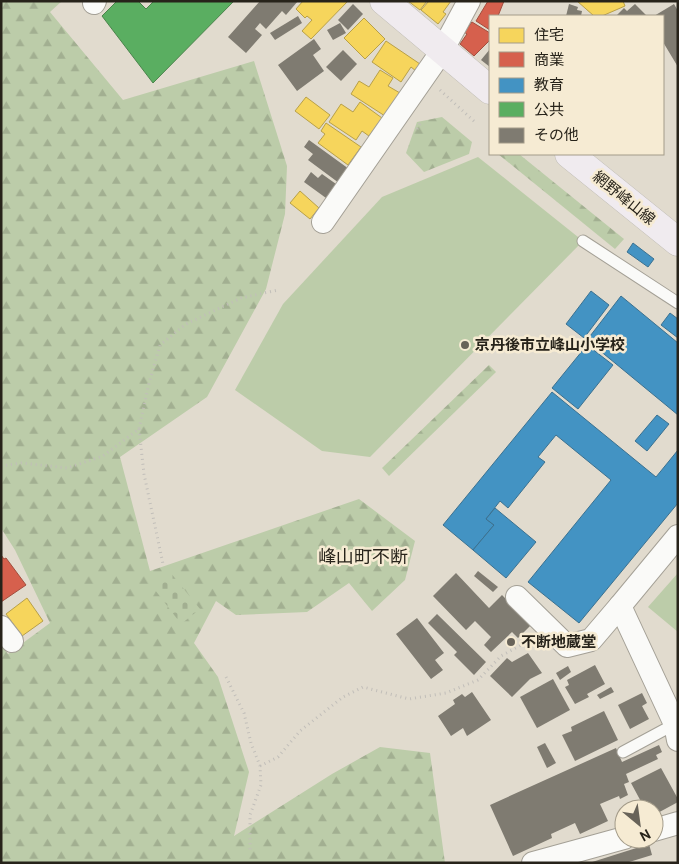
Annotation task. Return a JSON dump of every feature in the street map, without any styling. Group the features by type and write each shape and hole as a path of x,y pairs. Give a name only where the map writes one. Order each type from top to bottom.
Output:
{"main road":[{"path":"384,1 437,58 489,89"},
{"name":"網野峰山線","path":"570,155 676,239"}],"street":[{"path":"323,222 437,58 469,1"},
{"path":"517,597 567,646 590,640 678,536"},
{"path":"620,606 676,732"},
{"path":"664,827 678,823"},
{"path":"533,863 614,841"}],"lane":[{"path":"583,241 678,302"},
{"path":"624,752 676,732"}],"path":[{"path":"437,58 440,91 476,124"},
{"path":"163,564 144,474 139,429 160,345 186,324 241,298 278,290"},
{"path":"1,466 21,464 67,468 102,456 139,429"},
{"path":"260,766 278,757 300,731 343,697 363,687 409,699 446,694 478,680 500,656 550,630"},
{"path":"226,677 244,713 251,743 260,766 262,785 250,816 250,850"}],"green space":[{"path":"1,1 62,1 50,12 123,100 254,61 287,166 285,214 266,289 207,397 120,457 150,571 359,499 415,541 405,580 372,611 349,583 307,612 236,615 216,601 194,643 218,677 249,772 234,836 332,774 380,747 430,753 445,863 1,863 1,644 8,654 50,623 15,550 1,528"},
{"path":"442,117 472,142 469,154 424,172 406,153 417,122"},
{"path":"499,155 520,155 624,239 615,249"},
{"path":"478,157 583,241 370,457 322,451 235,390 283,304 382,197"},
{"path":"489,365 496,372 389,476 382,468"},
{"path":"170,572 200,609 181,624 152,586"},
{"path":"678,573 678,632 648,607"}],"building: 住宅":[{"path":"303,1 348,1 311,39 302,31 312,20 307,16 305,18 296,9"},
{"path":"408,1 427,1 420,10"},
{"path":"429,1 451,1 443,12 446,14 438,24 421,10"},
{"path":"577,1 623,1 625,6 604,15 593,15"},
{"path":"364,18 385,39 365,59 344,38"},
{"path":"386,41 420,64 416,71 411,67 401,82 372,62"},
{"path":"380,70 393,78 388,86 400,93 385,116 351,94 359,81 369,87"},
{"path":"306,97 330,115 319,129 295,111"},
{"path":"360,102 382,118 369,136 362,131 356,140 329,122 341,104 353,112"},
{"path":"326,123 361,147 348,165 318,143 325,134 321,131"},
{"path":"300,191 319,208 310,219 290,203"},
{"path":"27,598 43,621 22,636 6,614"}],"building: 商業":[{"path":"488,1 504,1 498,15 489,15 489,29 476,21"},
{"path":"472,22 489,32 489,41 474,56 460,44 467,34 464,32"},
{"path":"1,555 4,559 6,558 26,585 1,602"}],"building: 教育":[{"path":"633,243 654,259 648,267 627,252"},
{"path":"591,291 609,305 584,338 566,324"},
{"path":"621,296 678,343 678,415 587,340"},
{"path":"670,313 678,319 678,338 661,325"},
{"path":"587,345 613,365 578,409 552,388"},
{"path":"552,392 656,477 678,450 678,503 579,623 528,582 611,480 556,435 538,457 545,462 508,508 500,501 486,519 494,525 473,550 443,525"},
{"path":"657,415 669,424 647,451 635,441"},
{"path":"495,508 536,542 506,578 473,550 494,525 486,519"}],"building: 公共":[{"path":"117,1 138,1 146,9 154,1 234,1 153,83 102,16"}],"building: その他":[{"path":"260,1 298,1 286,15 282,11 266,29 260,23 255,29 262,35 246,53 228,37"},
{"path":"353,4 363,14 348,30 338,20"},
{"path":"569,4 578,7 577,10 582,11 581,15 566,15"},
{"path":"635,4 646,15 617,15 624,8 627,11"},
{"path":"674,4 678,11 678,67 664,44 664,15 656,15"},
{"path":"298,16 302,23 275,40 270,33"},
{"path":"340,23 346,33 333,40 327,30"},
{"path":"314,39 321,49 313,55 324,71 297,91 278,65"},
{"path":"343,50 357,64 341,81 326,67"},
{"path":"489,50 489,66 481,60"},
{"path":"309,140 349,169 339,183 308,160 313,154 304,147"},
{"path":"311,172 318,178 322,174 336,184 326,198 304,182"},
{"path":"478,571 498,587 493,592 474,576"},
{"path":"456,573 489,608 502,595 531,625 518,638 512,632 491,652 484,645 491,637 475,621 466,630 433,596"},
{"path":"437,614 486,662 474,675 454,655 457,652 428,623"},
{"path":"417,618 444,653 435,660 443,670 431,679 396,634"},
{"path":"528,653 542,673 530,679 512,697 490,676 507,658 512,662"},
{"path":"595,665 605,684 587,694 589,697 575,704 565,687 569,685 567,680"},
{"path":"568,666 571,672 560,680 556,673"},
{"path":"553,679 570,710 537,728 520,697"},
{"path":"611,687 614,692 600,699 597,695"},
{"path":"472,692 491,720 467,736 463,728 451,736 438,716 455,704 453,700 462,694 465,697"},
{"path":"642,693 647,703 642,706 649,719 630,729 618,705"},
{"path":"604,711 618,740 575,761 562,735 572,731 571,727"},
{"path":"545,743 556,763 547,768 537,747"},
{"path":"659,745 662,752 656,755 658,759 626,774 629,782 624,784 628,795 620,799 619,796 600,804 608,821 580,834 575,823 551,834 552,838 513,856 490,805 616,748 622,762"},
{"path":"661,768 678,802 664,810 664,799 640,799 631,783"},
{"path":"633,849 650,849 652,855 626,863 589,863"}],"place":[{"name":"京丹後市立峰山小学校","path":"465,345"},
{"name":"不断地蔵堂","path":"511,642"}],"district":[{"name":"峰山町不断","path":"363,557"}]}
